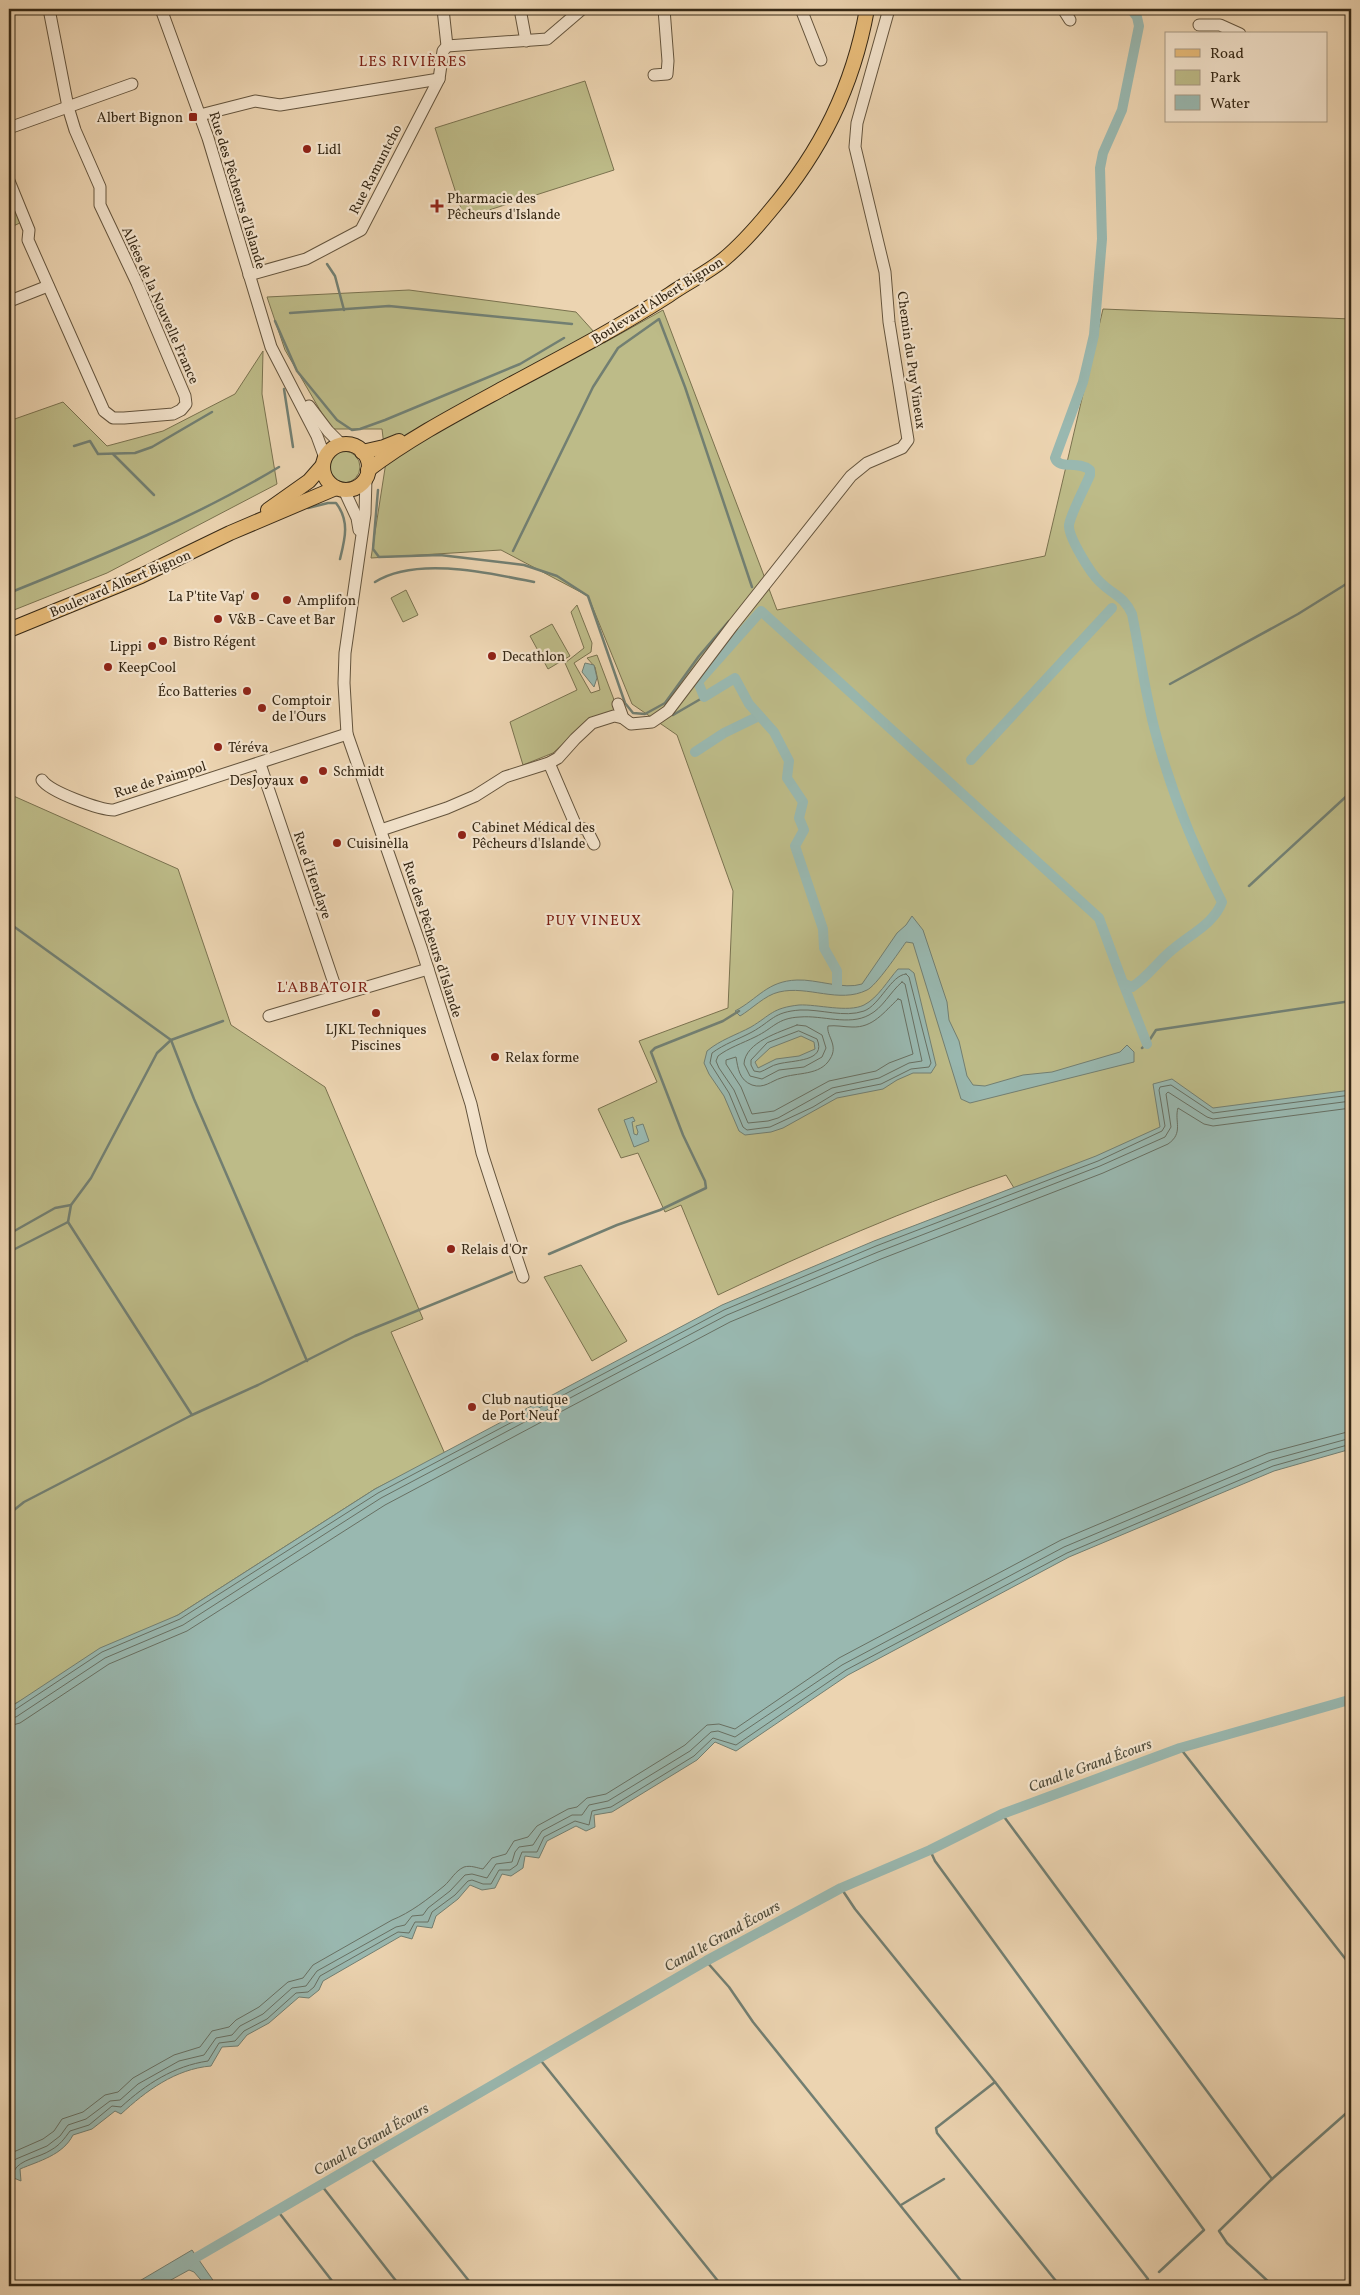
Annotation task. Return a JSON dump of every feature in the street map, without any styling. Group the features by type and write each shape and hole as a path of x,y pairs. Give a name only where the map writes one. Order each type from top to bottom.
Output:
{"main road":[{"name":"Boulevard Albert Bignon","path":"367,474 387,455 439,424 600,336 723,260 753,231 803,170 823,138 854,61 867,9"},
{"name":"Boulevard Albert Bignon","path":"362,452 384,447 439,424"},
{"path":"342,445 354,446 362,452 367,459 367,474 357,487 340,489 326,478 324,462 329,452 342,445"},
{"name":"Boulevard Albert Bignon","path":"230,533 304,484 324,462"},
{"name":"Boulevard Albert Bignon","path":"9,630 141,576 230,533 340,489"}],"street":[{"name":"Allées de la Nouvelle France","path":"9,181 29,230 28,240 104,411 113,418 124,418 174,414 181,410 186,404 185,396 137,283 100,205 100,186 75,130 68,107 49,9"},
{"name":"Rue des Pêcheurs d'Islande","path":"162,9 200,115 271,347 317,436 324,462"},
{"name":"Rue Ramuntcho","path":"249,274 306,259 361,230 439,79 443,51 447,46 443,9"},
{"path":"520,9 526,41"},
{"path":"447,46 547,39 582,9"},
{"path":"654,75 667,74 668,61 664,9"},
{"path":"801,9 821,60"},
{"name":"Chemin du Puy Vineux","path":"549,763 558,758 592,723 614,716 623,718 632,724 644,724 652,722 666,712 732,625 851,476 867,463 902,448 908,440 890,322 885,272 855,147 858,123 889,9"},
{"path":"1063,9 1070,20"},
{"path":"1200,25 1220,25 1236,32"},
{"path":"200,115 255,101 280,105 439,79"},
{"path":"9,128 132,84"},
{"path":"10,300 48,286"},
{"name":"Rue des Pêcheurs d'Islande","path":"288,379 323,425 342,445"},
{"name":"Rue des Pêcheurs d'Islande","path":"367,474 361,547 345,653 344,683 347,734 428,969 472,1104 488,1170 523,1277"},
{"name":"Rue des Pêcheurs d'Islande","path":"340,489 358,518 361,547"},
{"path":"618,704 623,718"},
{"name":"Rue de Paimpol","path":"42,780 49,787 98,808 114,810 260,764 347,734"},
{"path":"381,830 447,808 475,796 505,778 549,763 576,826 588,830 594,844"},
{"name":"Rue d'Hendaye","path":"260,764 338,995"},
{"path":"269,1016 428,969"}],"green space":[{"path":"585,81 614,170 464,218 435,128"},
{"path":"9,192 22,222 9,228"},
{"path":"409,290 576,312 604,343 663,310 777,610 1045,556 1103,309 1351,319 1351,1123 1176,1129 1014,1188 1006,1175 860,1231 718,1295 681,1205 665,1212 638,1153 621,1158 598,1109 657,1082 639,1041 728,1008 733,891 677,735 632,704 588,596 501,550 371,558 386,462 382,429 331,429 285,350 267,297"},
{"path":"263,351 262,394 277,484 107,573 9,612 9,421 63,402 107,446 163,431 235,394"},
{"path":"344,451 350,452 355,456 359,461 359,473 355,478 350,482 344,483 338,482 333,478 329,473 328,467 329,461 333,456 338,452"},
{"path":"406,590 418,615 403,622 391,598"},
{"path":"577,605 592,643 591,652 574,663 591,693 600,690 595,667 587,658 597,655 616,705 614,711 590,719 553,753 523,765 510,722 577,690 565,663 584,648 571,612"},
{"path":"552,624 570,656 548,669 530,636"},
{"path":"9,794 178,869 231,1025 325,1087 423,1319 391,1332 445,1454 375,1489 178,1615 9,1707"},
{"path":"581,1265 627,1341 592,1361 544,1277"}],"water":[{"path":"585,663 594,665 597,678 594,687 582,672"},
{"path":"912,916 923,930 947,1002 949,1020 959,1041 967,1076 973,1085 985,1086 1023,1075 1052,1072 1120,1052 1127,1045 1134,1052 1134,1062 970,1103 961,1099 913,943 906,942 881,976 867,990 856,994 834,995 790,990 779,992 764,999 740,1016 735,1011 763,991 787,981 805,980 847,986 862,984 897,933"},
{"path":"898,969 909,969 914,973 936,1065 931,1073 913,1073 883,1089 837,1098 783,1128 771,1132 745,1135 739,1131 724,1096 704,1063 707,1051 783,1008 806,1005 850,1008 864,1005 878,993","holes":["801,1036 814,1042 815,1049 799,1056 776,1059 758,1068 755,1062 770,1048"]},
{"path":"1172,1079 1213,1108 1351,1090 1351,1449 1274,1471 1069,1557 848,1675 736,1751 715,1742 697,1760 612,1812 594,1815 595,1827 586,1831 576,1826 547,1841 539,1858 525,1856 523,1868 511,1876 502,1874 495,1888 482,1890 470,1885 458,1899 436,1916 432,1928 417,1926 412,1939 401,1936 323,1981 319,1990 309,1998 299,1997 269,2023 247,2035 238,2046 222,2047 211,2066 173,2076 151,2089 121,2114 115,2111 92,2129 73,2135 69,2142 57,2152 20,2169 21,2181 9,2176 9,1708 100,1648 178,1615 375,1489 722,1305 874,1241 1096,1156 1160,1127 1153,1084"},
{"path":"633,1117 635,1121 632,1122 634,1134 637,1135 638,1132 636,1126 643,1124 649,1141 634,1147 624,1120"},
{"path":"192,2250 217,2286 206,2286 194,2272 189,2270 160,2286 131,2286"}],"waterway":[{"path":"837,988 837,971 824,948 823,929 795,846 804,830 799,818 803,802 787,778 789,761 774,732 749,704 735,678 704,697 698,682 761,611 1099,918 1123,983 1132,987 1138,983 1167,955 1207,923 1222,902 1192,840 1161,753 1151,717 1132,614 1122,599 1100,582 1091,571 1072,538 1069,525 1070,520 1090,475 1090,470 1085,467 1060,464 1055,458 1083,382 1094,335 1102,239 1100,168 1103,153 1122,110 1139,26 1137,17 1131,9"},
{"path":"327,264 335,276 344,310"},
{"path":"290,313 389,306 572,324"},
{"path":"513,551 593,387 618,348 659,319 685,387 752,587"},
{"path":"275,321 297,371 337,420 352,430 385,420 520,364 564,338"},
{"path":"284,389 293,447"},
{"path":"74,446 90,441 98,454 135,453 152,447 212,412"},
{"path":"113,454 154,495"},
{"path":"9,593 180,520 247,486 279,467"},
{"path":"378,490 373,549 379,557 440,555 524,565 557,576 588,596 625,703 633,713 645,714 665,703 699,656 729,621"},
{"path":"308,508 336,503 345,523 340,559"},
{"path":"375,582 392,574 431,568 475,571 534,582"},
{"path":"1170,684 1298,614 1351,581"},
{"path":"971,760 1112,608"},
{"path":"670,714 673,715 704,697"},
{"path":"695,752 724,733 759,716"},
{"path":"1249,886 1351,792"},
{"path":"9,923 171,1040 194,1099 307,1361"},
{"path":"1123,983 1147,1044"},
{"path":"1142,1048 1156,1030 1351,1001"},
{"path":"549,1254 617,1225 660,1210 706,1188 705,1181 683,1135 651,1052 655,1048 723,1021 739,1011"},
{"path":"192,1415 68,1222 71,1205 91,1178 157,1053 171,1040 223,1021"},
{"path":"9,1234 55,1208 71,1205"},
{"path":"9,1252 68,1222"},
{"path":"9,1514 24,1502 192,1415 258,1385 355,1336 512,1272"},
{"name":"Canal le Grand Écours","path":"185,2264 706,1961 841,1888 930,1850 1002,1814 1180,1748 1351,1701"},
{"path":"1180,1748 1351,1966"},
{"path":"1002,1814 1272,2179"},
{"path":"930,1850 935,1861 1204,2230 1159,2272"},
{"path":"841,1888 855,1909 995,2082 1148,2279 1140,2286"},
{"path":"706,1961 729,1987 753,2022 965,2286"},
{"path":"538,2057 722,2286"},
{"path":"995,2082 936,2128 937,2133 1060,2286"},
{"path":"1273,2286 1227,2243 1219,2231 1272,2179 1351,2109"},
{"path":"370,2157 473,2286"},
{"path":"901,2205 944,2179"},
{"path":"322,2186 400,2286"},
{"path":"277,2210 336,2286"}],"place":[{"name":"Albert Bignon","path":"193,117"},
{"name":"Lidl","path":"307,149"},
{"name":"Pharmacie des Pêcheurs d'Islande","path":"437,206"},
{"name":"La P'tite Vap'","path":"255,596"},
{"name":"Amplifon","path":"287,600"},
{"name":"V&B - Cave et Bar","path":"218,619"},
{"name":"Bistro Régent","path":"163,641"},
{"name":"Lippi","path":"152,646"},
{"name":"Decathlon","path":"492,656"},
{"name":"KeepCool","path":"108,667"},
{"name":"Éco Batteries","path":"247,691"},
{"name":"Comptoir de l'Ours","path":"262,708"},
{"name":"Téréva","path":"218,747"},
{"name":"Schmidt","path":"323,771"},
{"name":"DesJoyaux","path":"304,780"},
{"name":"Cabinet Médical des Pêcheurs d'Islande","path":"462,835"},
{"name":"Cuisinella","path":"337,843"},
{"name":"LJKL Techniques Piscines","path":"376,1013"},
{"name":"Relax forme","path":"495,1057"},
{"name":"Relais d'Or","path":"451,1249"},
{"name":"Club nautique de Port Neuf","path":"472,1407"}],"district":[{"name":"LES RIVIÈRES","path":"413,61"},
{"name":"PUY VINEUX","path":"594,920"},
{"name":"L'ABBATOIR","path":"323,987"}]}
